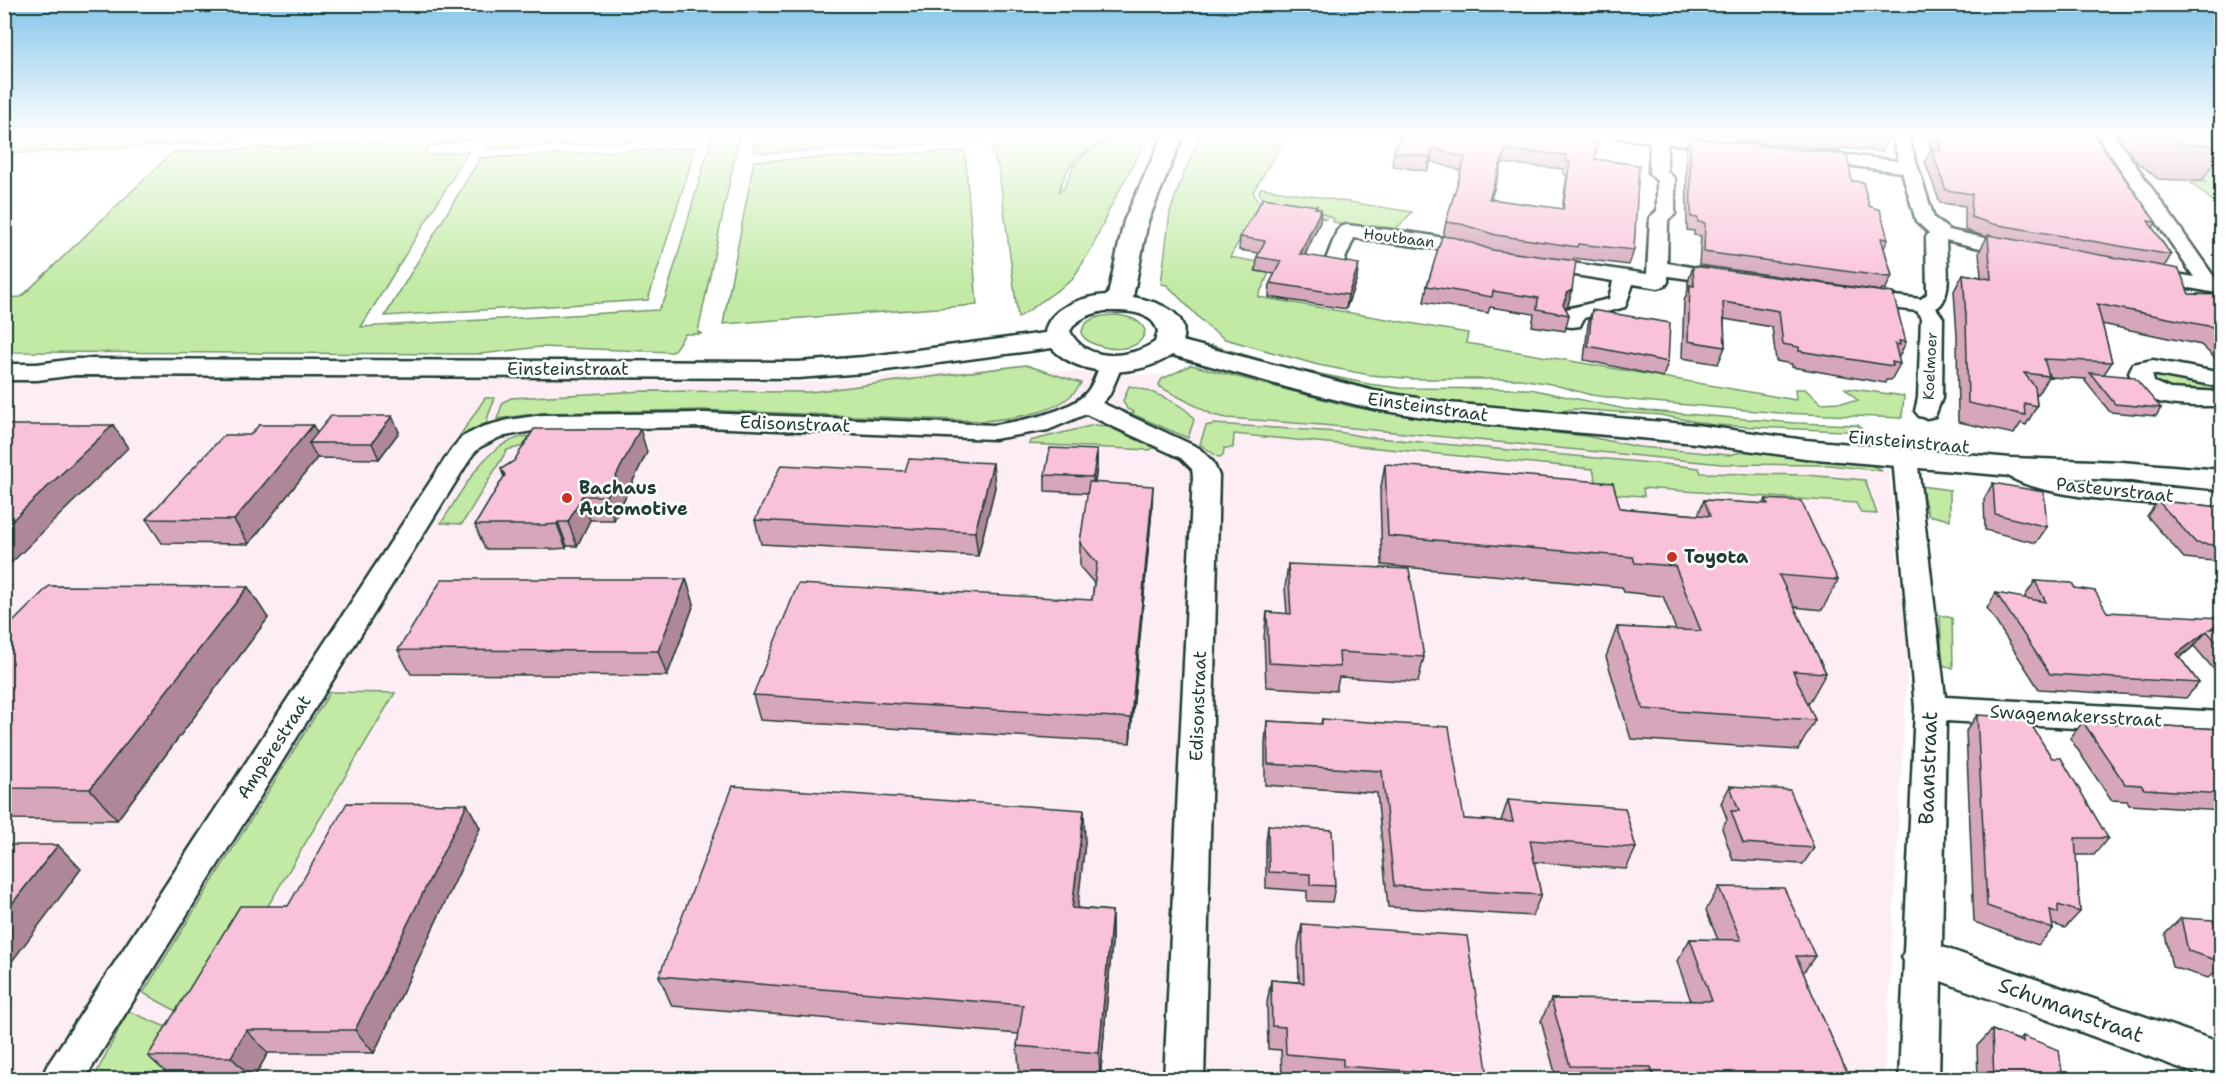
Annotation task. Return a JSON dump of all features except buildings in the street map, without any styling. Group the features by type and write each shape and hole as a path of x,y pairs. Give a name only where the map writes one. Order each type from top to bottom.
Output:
{"main road":[{"path":"1119,303 1136,221 1151,184"},
{"path":"1119,303 1147,308 1166,321 1171,328 1171,337 1167,345 1141,360 1112,363 1078,356 1063,346 1057,331 1067,316 1090,306 1119,303"},
{"name":"Einsteinstraat","path":"4,372 37,372 75,367 798,370 864,365 1059,339"},
{"name":"Einsteinstraat","path":"1167,345 1303,383 1374,400 1448,412 1696,434 1765,444 1905,458 2074,471 2121,471"},
{"name":"Einsteinstraat","path":"4,361 52,361 75,367"},
{"name":"Einsteinstraat","path":"1696,434 1749,432 1881,438 2006,452 2121,471 2222,480"}],"street":[{"path":"1523,262 1658,282 1659,216 1666,214 1666,184"},
{"path":"1914,184 1925,221 1943,234 2041,255"},
{"path":"2141,184 2216,288"},
{"name":"Houtbaan","path":"1335,262 1347,231 1457,246 1489,256"},
{"name":"Koelmoer","path":"1927,411 1930,398 1932,318 1924,306 1936,298 1936,237 1943,234"},
{"path":"1657,268 1751,282"},
{"path":"2132,272 2216,288"},
{"path":"1572,321 1574,314 1618,303 1624,278"},
{"path":"1844,296 1924,306"},
{"path":"1086,405 1098,394 1112,363"},
{"path":"2222,380 2152,367 2141,369 2140,372 2144,384 2154,392 2177,397 2222,399"},
{"name":"Edisonstraat","path":"500,429 543,422 705,420 993,432 1039,425 1086,405 1191,453 1204,467 1206,476 1184,1080"},
{"name":"Ampèrestraat","path":"61,1080 463,450 481,436 500,429"},
{"name":"Baanstraat","path":"1905,458 1931,708 1921,957 1919,1080"},
{"name":"Pasteurstraat","path":"2011,467 2034,479 2066,487 2222,500"},
{"name":"Swagemakersstraat","path":"1931,708 2222,724"},
{"name":"Schumanstraat","path":"1921,957 2222,1063"}],"shaded area":[{"path":"998,368 1212,378 1350,409 1888,462 1908,660 1884,1079 5,1080 5,375 804,382"}],"green space":[{"path":"140,184 449,184 361,327 658,310 665,299 698,184 729,184 698,332 702,334 685,334 673,352 540,347 481,354 5,352 5,298 21,297"},
{"path":"465,184 685,184 648,300 385,316"},
{"path":"750,184 968,184 977,305 723,324"},
{"path":"1001,184 1061,184 1059,191 1063,190 1066,184 1123,184 1092,248 1072,280 1018,318"},
{"path":"1180,184 1258,184 1253,192 1257,200 1298,206 1327,219 1257,209 1230,257 1258,262 1255,271 1269,273 1258,297 1468,333 1466,343 1796,400 1795,389 1805,389 1821,403 1858,401 1845,388 1904,396 1902,418 1780,413 1630,400 1591,395 1551,384 1520,379 1415,379 1370,375 1318,365 1225,339 1208,327 1167,285 1161,284 1170,212"},
{"path":"2192,184 2221,184 2221,208"},
{"path":"1261,188 1412,212 1389,233 1333,222 1334,219 1303,204 1261,198 1259,191"},
{"path":"1118,315 1134,319 1145,330 1142,338 1136,344 1117,349 1107,348 1088,341 1082,335 1085,324 1094,318"},
{"path":"1211,345 1291,368 1369,384 1400,388 1530,389 1625,409 1795,423 1858,425 1864,432 1713,425 1660,415 1574,409 1552,413 1436,401 1328,380 1208,347"},
{"path":"1026,365 1081,383 1063,402 1051,408 1023,416 983,421 701,410 541,413 497,419 503,402 511,398 645,391 810,392"},
{"path":"1191,365 1353,407 1438,421 1585,436 1639,447 1729,455 1754,449 1868,463 1882,471 1830,465 1722,464 1322,425 1227,418 1213,415 1160,387 1162,379"},
{"path":"2152,374 2221,384 2221,392 2167,390 2154,385"},
{"path":"1129,386 1165,398 1190,414 1194,420 1188,438 1132,414 1134,412 1127,409 1123,401"},
{"path":"485,398 494,398 487,423 465,434 455,443"},
{"path":"1214,424 1338,432 1366,437 1673,465 1699,468 1701,473 1805,475 1865,480 1877,514 1861,513 1856,503 1643,488 1644,496 1599,493 1593,469 1234,434 1233,448 1224,448 1223,456 1218,457 1200,444 1206,426"},
{"path":"1094,425 1106,426 1154,447 1150,450 1029,444 1030,441"},
{"path":"571,435 507,450 462,524 441,523 467,482 487,457 499,447 528,436"},
{"path":"1921,486 1950,490 1950,520 1928,515"},
{"path":"1940,615 1952,618 1953,668 1942,665"},
{"path":"330,692 395,693 202,1016 180,1013 143,993"},
{"path":"128,1011 173,1030 193,1032 167,1079 93,1080"}],"place":[{"name":"Bachaus Automotive","path":"567,498"},
{"name":"Toyota","path":"1672,557"}]}
